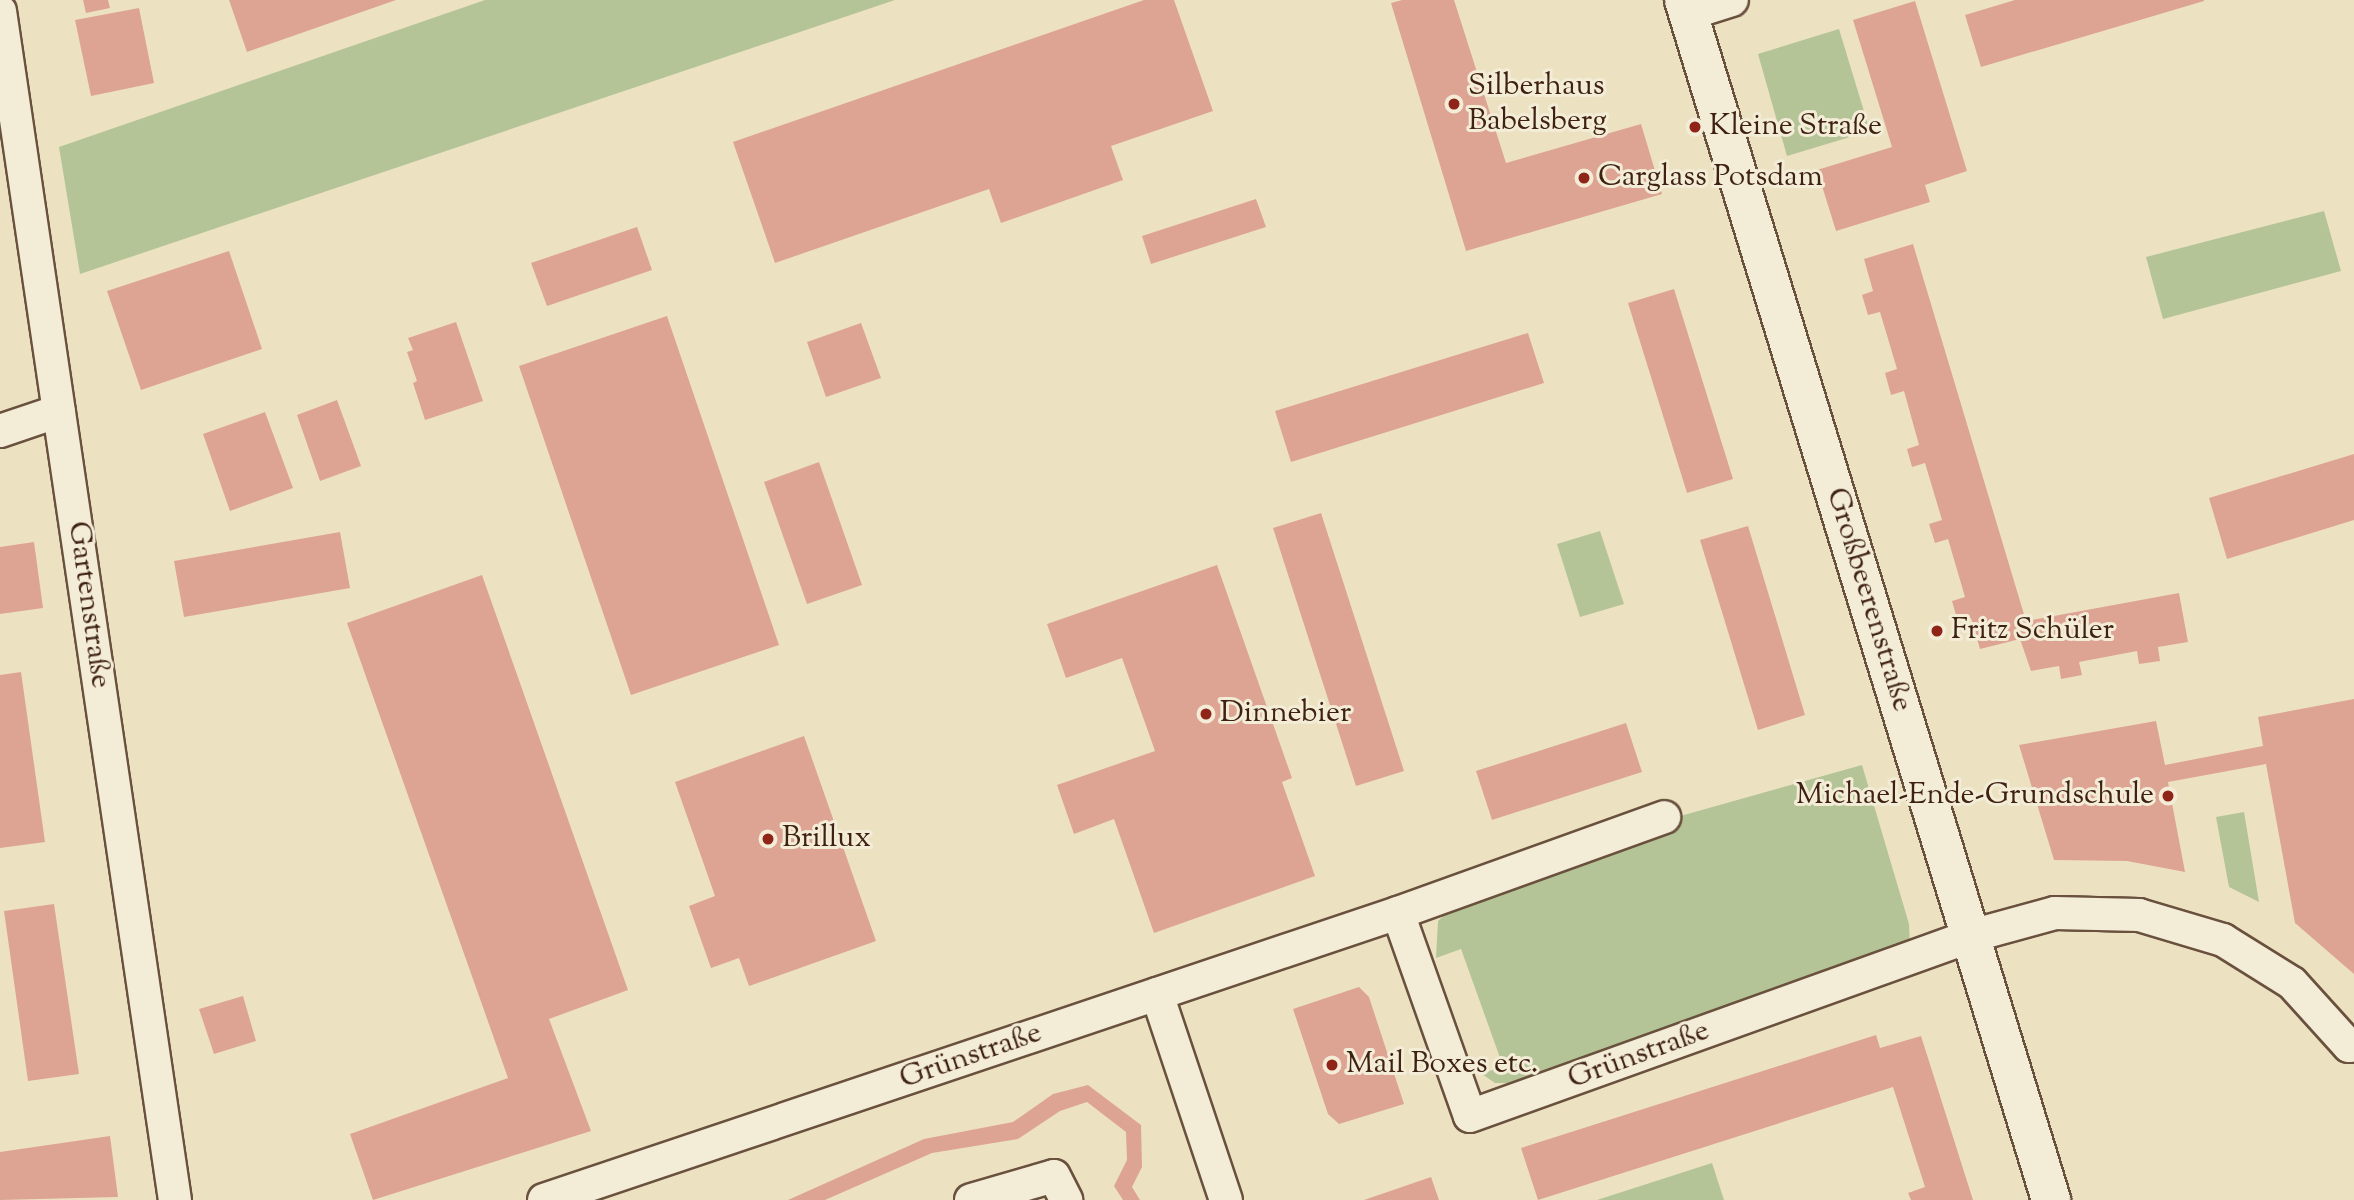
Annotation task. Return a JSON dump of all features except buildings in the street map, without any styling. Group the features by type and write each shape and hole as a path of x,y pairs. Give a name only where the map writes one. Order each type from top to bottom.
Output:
{"street":[{"path":"1686,7 1732,0"},
{"name":"Großbeerenstraße","path":"1686,7 2051,1200"},
{"name":"Gartenstraße","path":"0,11 175,1200"},
{"path":"0,432 59,411"},
{"name":"Grünstraße","path":"544,1200 1398,914 1664,817"},
{"path":"1971,936 2013,922 2065,913 2129,914 2180,924 2258,958 2300,991 2349,1046 2354,1045"},
{"name":"Grünstraße","path":"1398,914 1470,1116 1971,936"},
{"path":"1157,994 1226,1200"},
{"path":"971,1200 1054,1176 1066,1200"}],"green space":[{"path":"485,0 895,0 80,274 59,147"},
{"path":"1839,29 1870,131 1787,156 1758,54"},
{"path":"2324,211 2341,271 2163,319 2146,257"},
{"path":"1600,531 1624,604 1580,617 1557,544"},
{"path":"1862,765 1909,924 1910,948 1510,1083 1495,1083 1482,1074 1503,1066 1461,949 1436,958 1438,921 1452,908 1470,897 1684,815"},
{"path":"2244,812 2259,902 2229,887 2216,817"},
{"path":"1712,1163 1724,1200 1597,1200"}],"place":[{"name":"Silberhaus Babelsberg","path":"1454,104"},
{"name":"Kleine Straße","path":"1695,127"},
{"name":"Carglass Potsdam","path":"1584,178"},
{"name":"Fritz Schüler","path":"1937,631"},
{"name":"Dinnebier","path":"1206,714"},
{"name":"Michael-Ende-Grundschule","path":"2168,796"},
{"name":"Brillux","path":"768,839"},
{"name":"Mail Boxes etc.","path":"1332,1065"}]}
